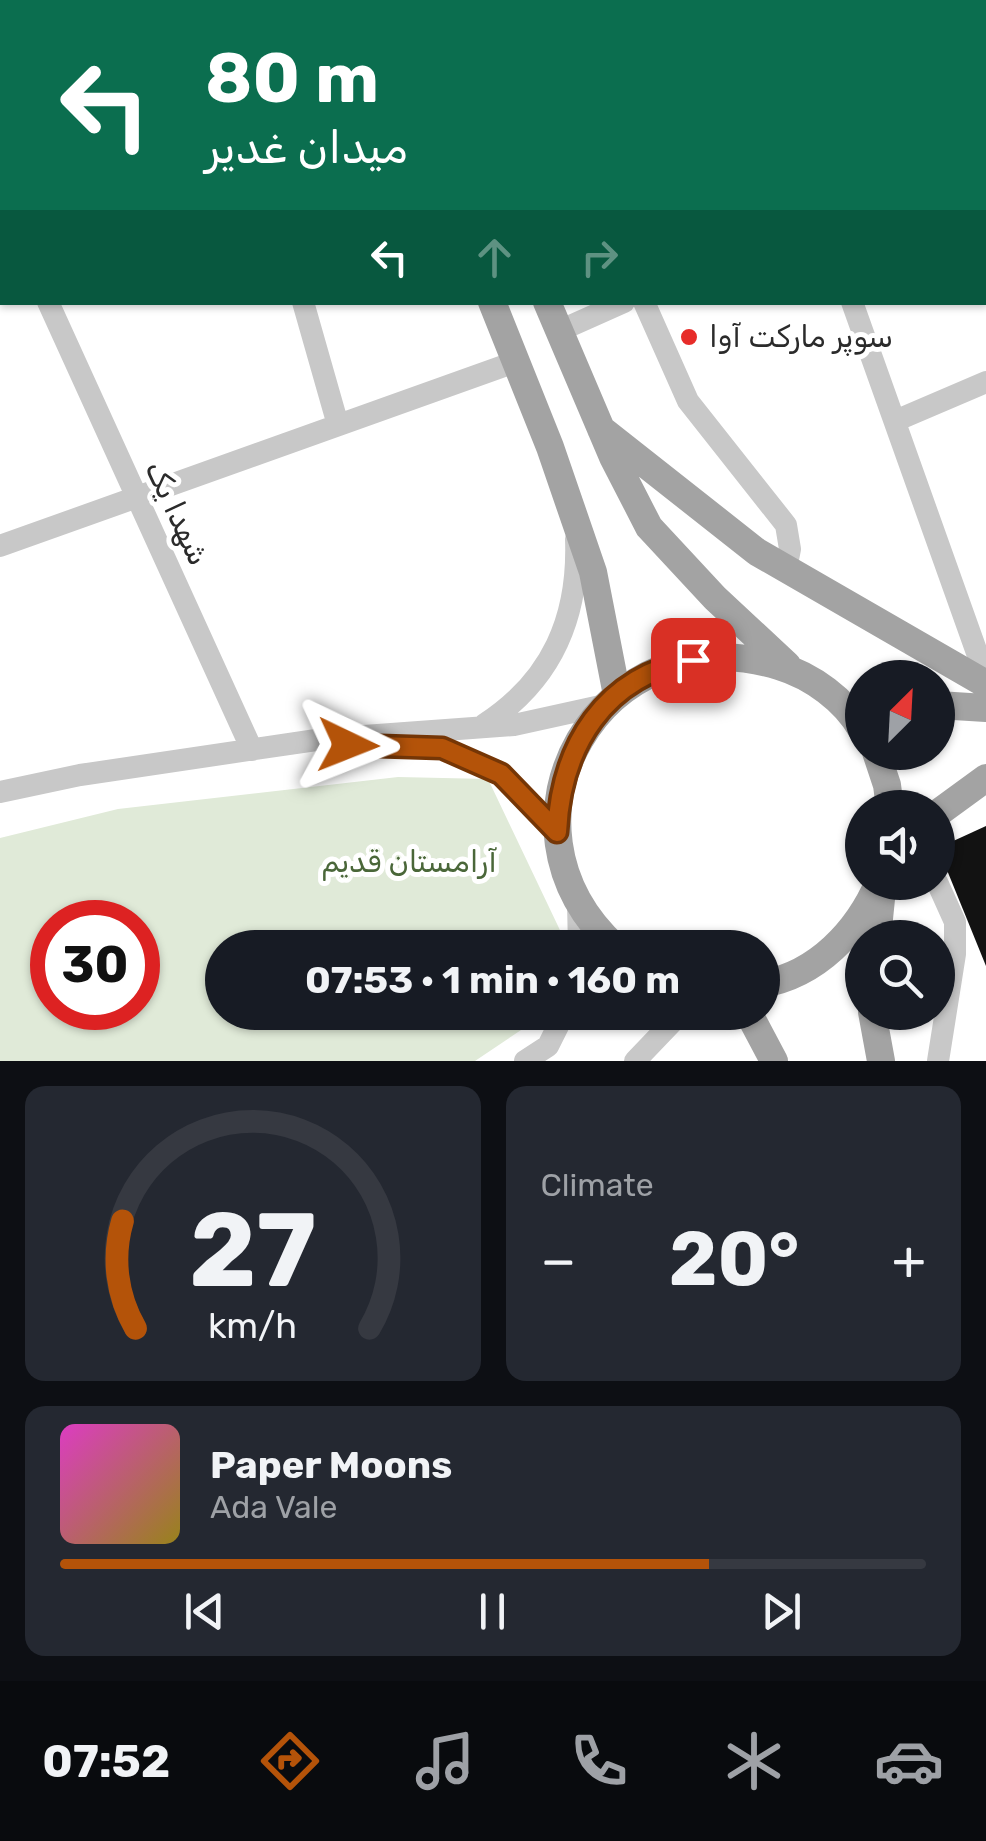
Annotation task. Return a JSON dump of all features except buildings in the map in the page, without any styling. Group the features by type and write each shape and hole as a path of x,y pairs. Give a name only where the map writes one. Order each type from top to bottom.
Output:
{"main road":[{"path":"493,305 593,572 611,700"},
{"path":"549,305 649,528 716,598 845,710"},
{"path":"602,429 757,552 986,681"},
{"path":"597,930 578,902 564,868 557,832 559,797 568,763 583,732 611,700 636,680 673,663 713,656 753,658 845,686"},
{"path":"955,705 986,708"},
{"path":"955,801 986,778"},
{"path":"780,977 810,966 842,940 872,900"},
{"path":"758,1030 774,1061"},
{"path":"875,1030 881,1061"}],"street":[{"name":"شهدا یک","path":"49,305 252,750"},
{"path":"304,305 338,425"},
{"path":"559,330 617,305"},
{"path":"645,305 688,401 786,525 790,549 786,569"},
{"path":"853,305 986,681"},
{"path":"0,546 515,362"},
{"path":"895,421 986,382"},
{"path":"481,727 515,704 548,662 570,614 577,568 575,521"},
{"path":"0,792 323,739 514,725 611,700"},
{"path":"323,739 348,745 442,748 501,774 557,832"},
{"path":"938,1061 955,954 955,922 945,900"},
{"path":"578,902 579,930"},
{"path":"525,1061 548,1046 556,1030"},
{"path":"634,1061 664,1030"}],"green space":[{"name":"آرامستان قدیم","path":"398,777 488,779 560,930 205,930 205,1030 521,1030 475,1061 0,1061 0,838 118,809"}],"place":[{"name":"سوپر مارکت آوا","path":"689,337"}],"route":[{"path":"348,745 442,748 501,774 557,832 559,797 568,763 583,732 605,704 636,680 673,663 693,660"}]}
